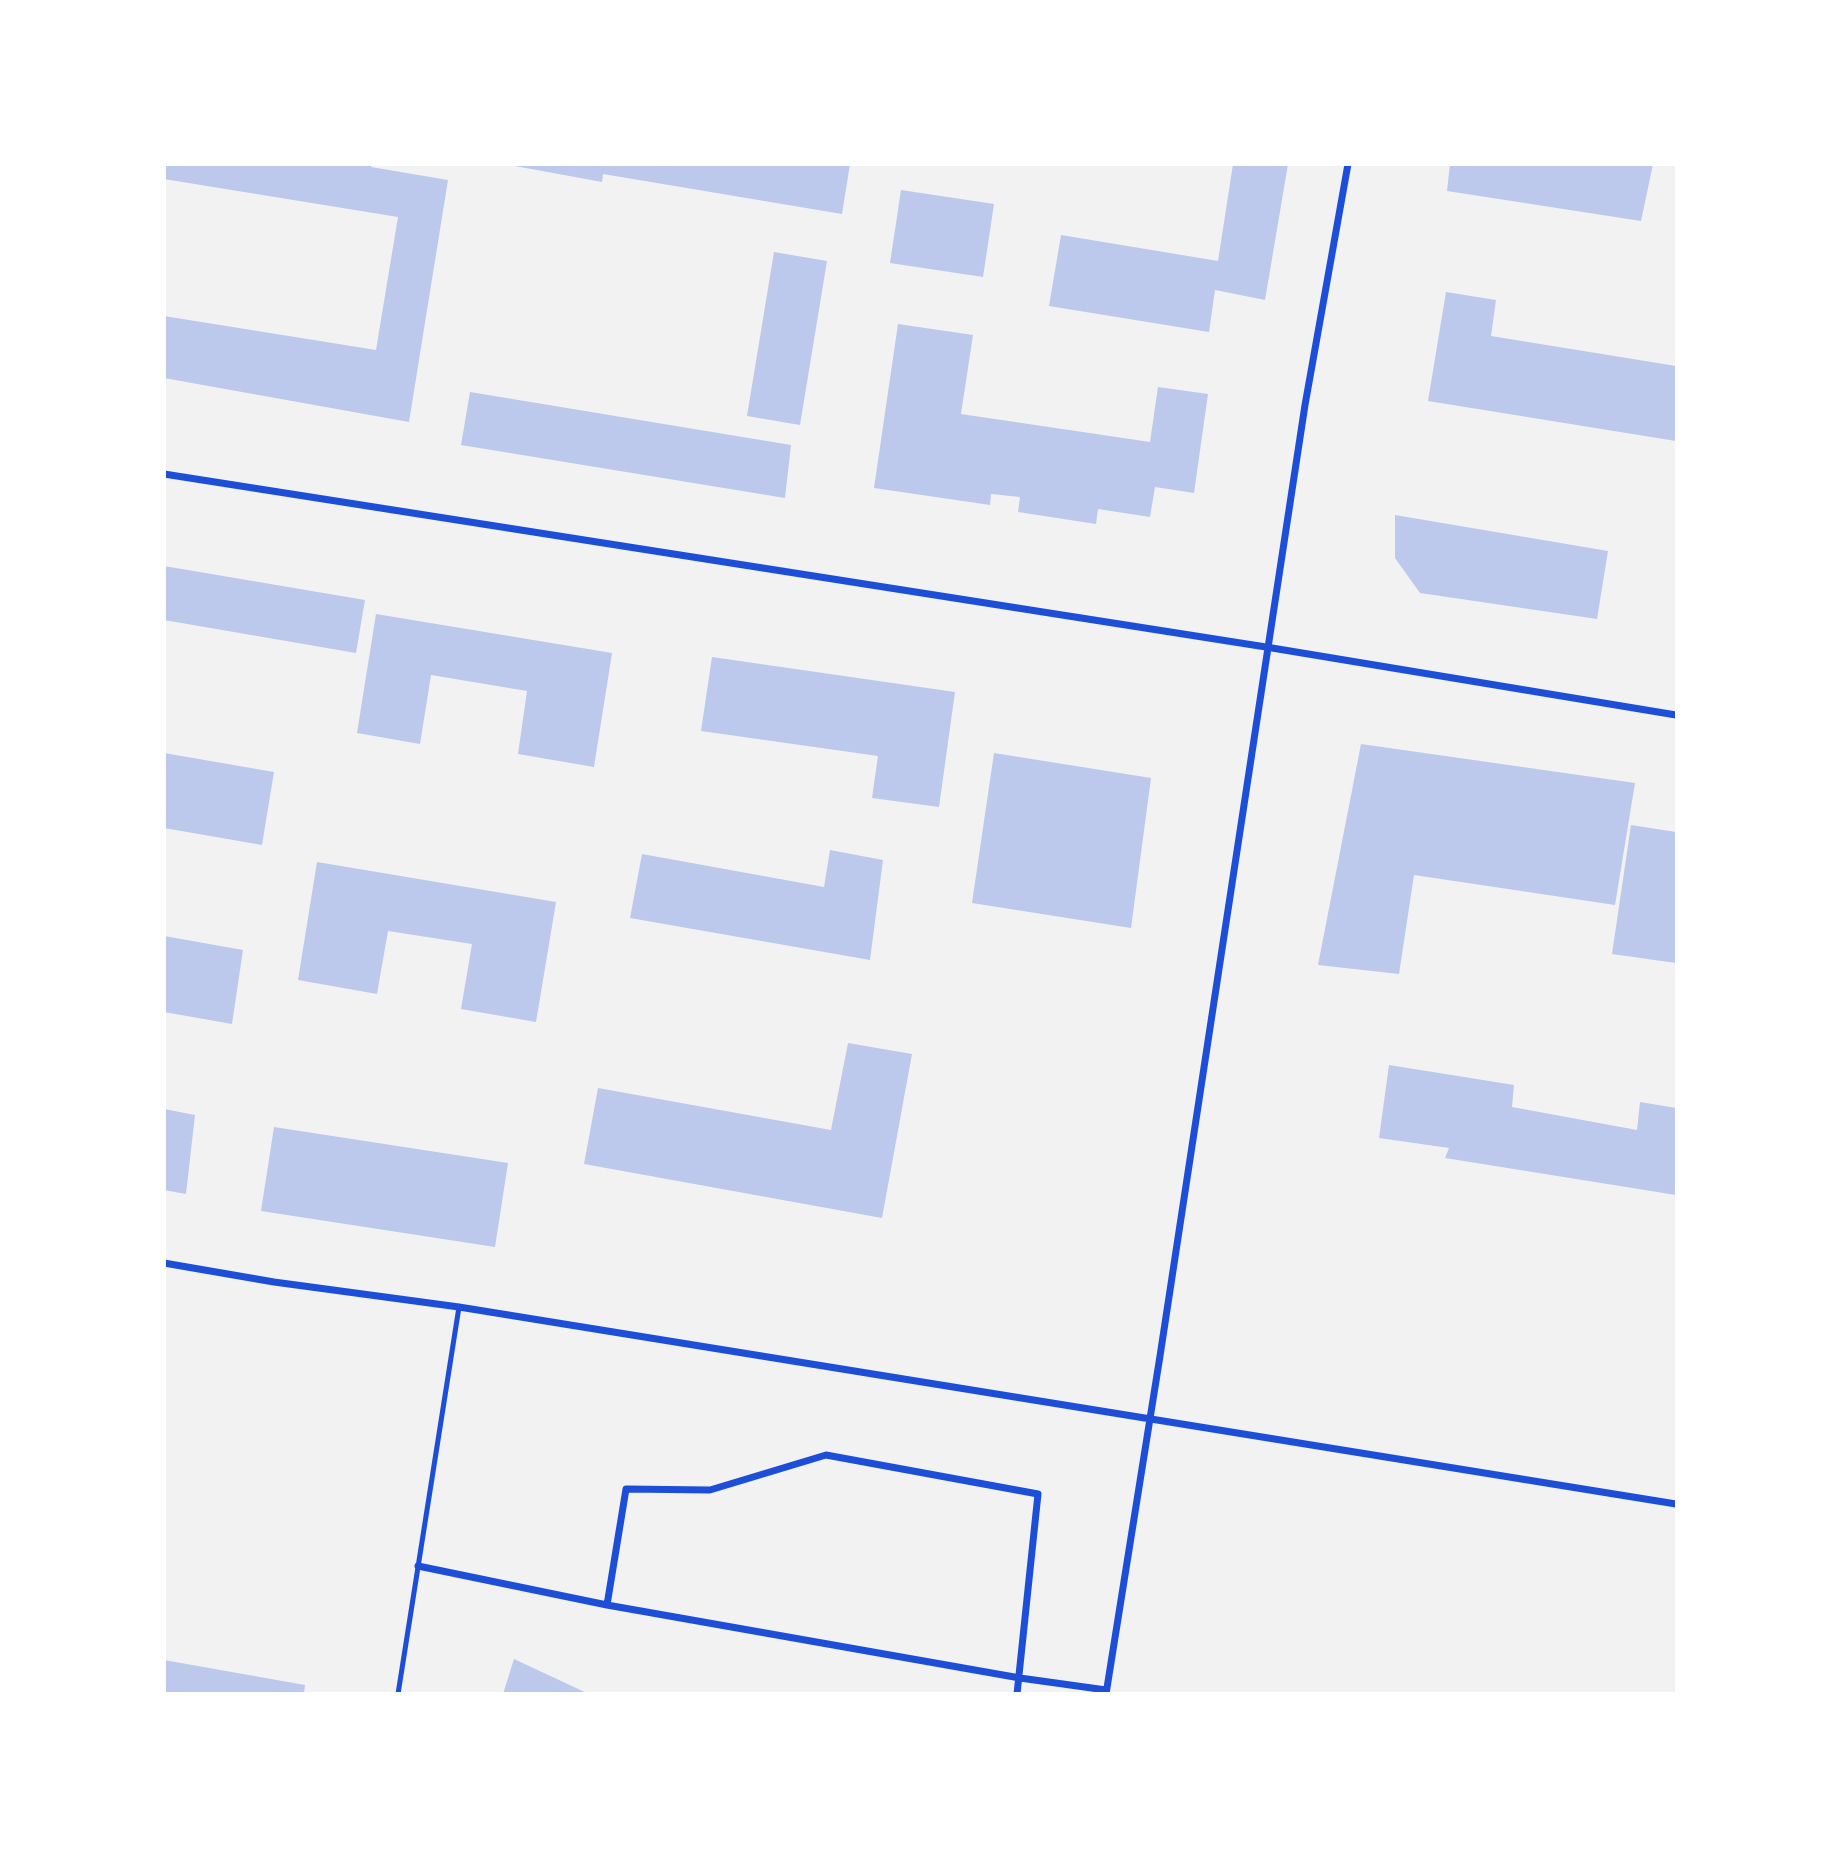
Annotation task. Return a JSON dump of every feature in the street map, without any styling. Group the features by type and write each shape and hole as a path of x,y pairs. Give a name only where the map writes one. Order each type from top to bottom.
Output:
{"street":[{"path":"418,1566 607,1605 1106,1692 1266,647 1348,164"},
{"path":"164,474 1266,647 1676,715"},
{"path":"164,1263 274,1282 459,1307 1676,1504"},
{"path":"607,1605 626,1489 710,1490 826,1455 1038,1494 1017,1693"}],"lane":[{"path":"398,1693 459,1307"}],"building":[{"path":"164,164 372,164 371,167 448,180 409,422 164,378 164,316 376,350 398,217 164,179"},
{"path":"504,164 850,164 842,214 603,174 602,182"},
{"path":"1233,164 1288,164 1265,300 1215,290 1209,332 1049,306 1061,235 1218,261"},
{"path":"1450,164 1653,164 1641,221 1447,191"},
{"path":"901,190 994,204 983,277 890,263"},
{"path":"774,252 827,261 800,425 747,416"},
{"path":"1446,292 1496,300 1491,336 1676,366 1676,441 1428,401"},
{"path":"898,324 973,335 961,414 1150,442 1158,387 1208,394 1194,493 1155,487 1150,517 1098,509 1096,524 1018,512 1020,497 991,494 990,505 874,488"},
{"path":"470,392 791,445 785,498 461,445"},
{"path":"1395,515 1608,551 1597,619 1420,593 1395,558"},
{"path":"164,566 365,600 356,653 164,620"},
{"path":"376,614 612,653 594,767 518,754 527,691 431,675 420,744 357,733"},
{"path":"712,657 955,692 939,807 872,798 878,756 701,731"},
{"path":"1361,744 1635,783 1615,905 1414,875 1399,974 1318,965"},
{"path":"164,753 274,772 262,845 164,828"},
{"path":"994,753 1151,778 1131,928 972,903"},
{"path":"1631,825 1676,832 1676,963 1612,954"},
{"path":"830,850 883,860 870,960 630,918 642,854 824,887"},
{"path":"317,862 556,902 536,1022 461,1009 472,944 388,931 377,994 298,980"},
{"path":"164,936 243,950 232,1024 164,1012"},
{"path":"848,1043 912,1054 882,1218 584,1164 598,1088 831,1130"},
{"path":"1389,1065 1514,1085 1512,1107 1637,1130 1640,1102 1676,1108 1676,1195 1445,1158 1449,1148 1379,1138"},
{"path":"164,1109 195,1115 186,1194 164,1190"},
{"path":"274,1127 508,1163 495,1247 261,1211"},
{"path":"514,1659 589,1694 503,1694"},
{"path":"164,1660 305,1685 304,1694 164,1694"}]}
